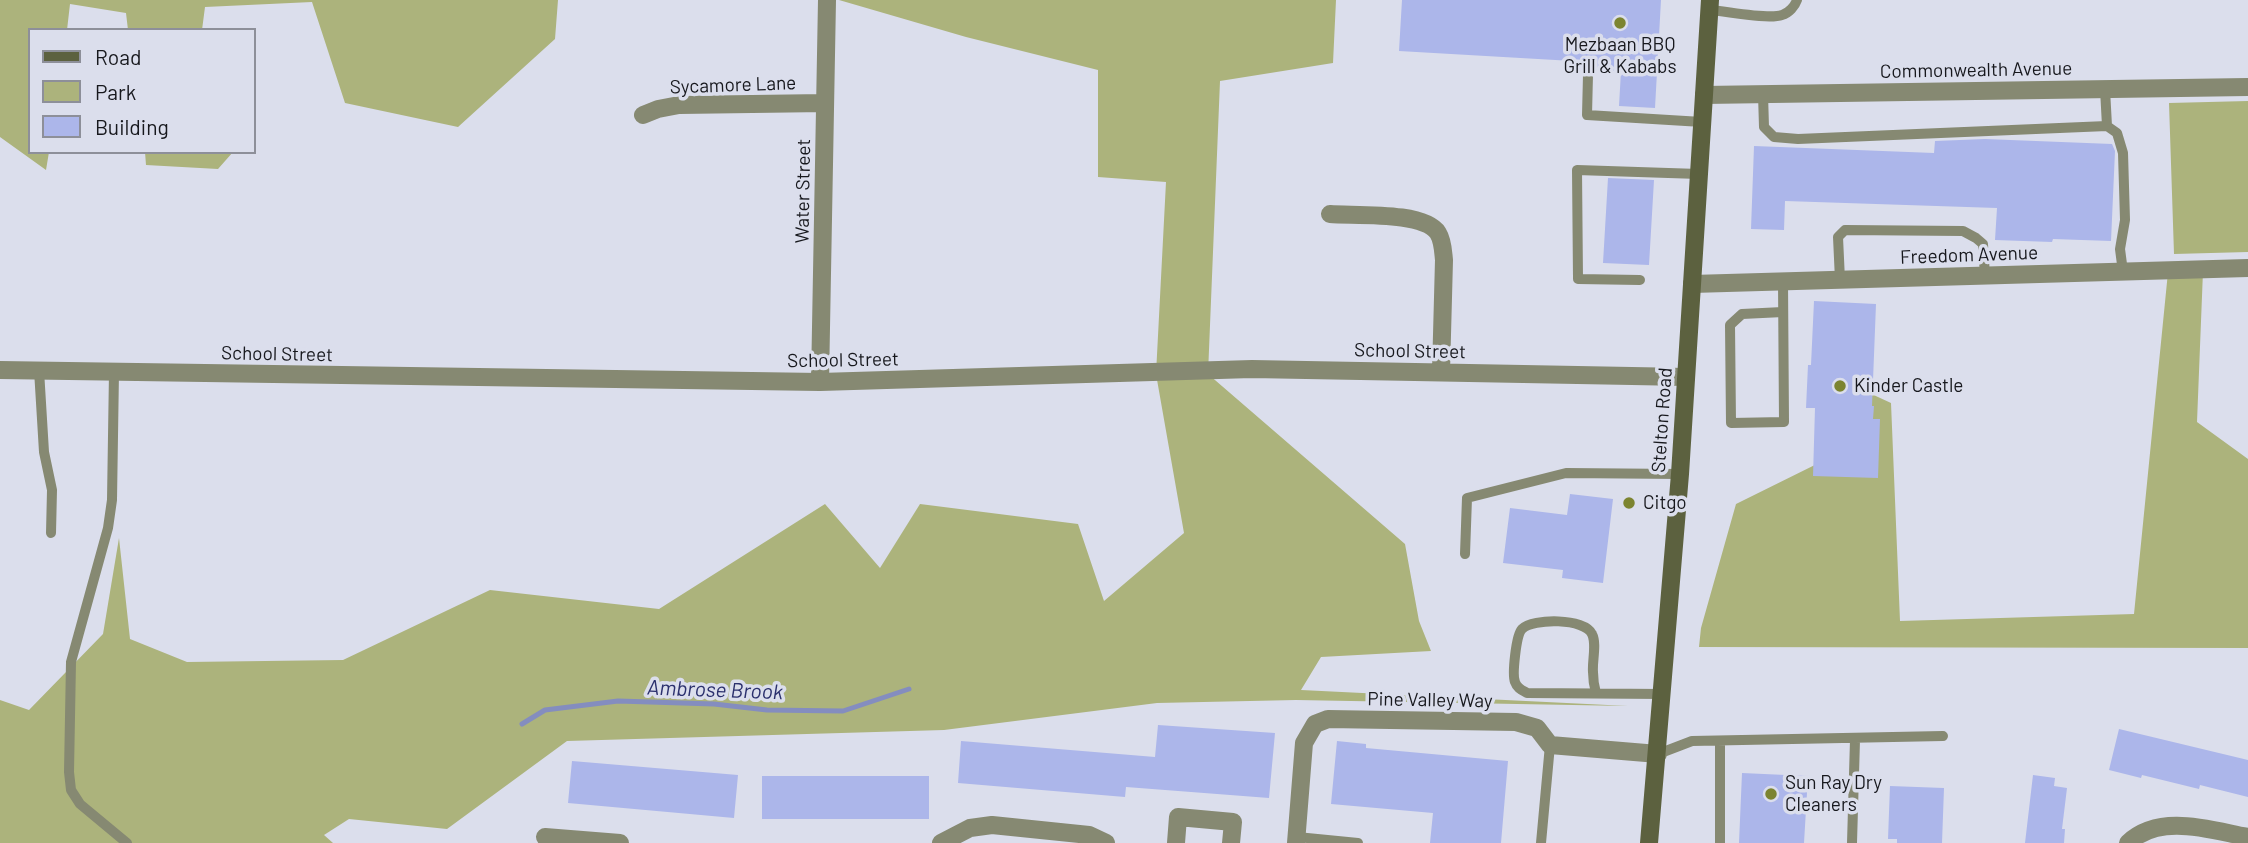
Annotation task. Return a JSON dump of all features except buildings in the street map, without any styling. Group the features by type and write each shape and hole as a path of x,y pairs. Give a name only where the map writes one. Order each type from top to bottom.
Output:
{"main road":[{"name":"Stelton Road","path":"1649,843 1680,474 1710,5"}],"street":[{"name":"Water Street","path":"820,382 827,0"},
{"name":"Commonwealth Avenue","path":"1704,94 2248,87"},
{"name":"Sycamore Lane","path":"643,115 680,105 825,103"},
{"path":"1330,214 1411,219 1426,223 1437,231 1444,260 1441,372"},
{"name":"Freedom Avenue","path":"1692,284 2248,268"},
{"name":"School Street","path":"0,370 820,382 1252,369 1686,377"},
{"name":"Pine Valley Way","path":"1296,840 1304,743 1315,724 1328,719 1516,722 1537,728 1550,745"},
{"path":"1550,745 1658,754"},
{"path":"1176,843 1178,817 1233,822 1231,843"},
{"path":"941,843 970,828 992,825 1089,835 1106,843"},
{"path":"2128,843 2148,830 2168,825 2248,837"},
{"path":"545,837 620,843"}],"lane":[{"path":"1710,5 1765,16 1783,15 1795,6 1797,0"},
{"path":"1588,75 1587,115 1702,122"},
{"path":"2105,89 2107,126"},
{"path":"1763,94 1764,127 1773,136 1798,139 2107,126 2117,133 2123,153 2125,220 2120,249 2123,272"},
{"path":"1640,280 1578,279 1577,170 1699,174"},
{"path":"1840,280 1838,236 1845,230 1963,231 1983,244 1985,276"},
{"path":"1783,282 1784,422 1731,423 1730,325 1742,314 1783,312"},
{"path":"39,370 44,452 52,490 51,533"},
{"path":"114,372 112,500 108,528 71,662 69,772 71,790 80,804 127,843"},
{"path":"1465,554 1467,498 1566,473 1680,474"},
{"path":"1596,694 1592,670 1593,637 1589,629 1577,623 1548,622 1536,622 1522,629 1518,636 1514,679 1519,689 1532,694 1596,694 1662,694"},
{"path":"1658,754 1692,741 1855,740 1943,736"},
{"path":"1852,843 1855,740"},
{"path":"1720,742 1720,843"},
{"path":"1541,843 1550,745"},
{"path":"1296,840 1358,843"}],"green space":[{"path":"0,0 558,0 555,39 458,127 345,103 312,2 205,7 202,28 128,28 126,13 70,4 67,28 28,28 28,154 49,154 46,170 0,137"},
{"path":"839,0 1336,0 1333,63 1220,81 1208,374 1405,544 1419,621 1431,651 1321,657 1301,690 1628,706 1296,700 1157,703 944,730 567,741 447,829 349,819 324,835 333,843 0,843 0,700 29,710 103,634 119,538 130,639 187,662 343,660 490,590 659,609 825,504 880,568 920,504 1078,524 1104,601 1184,533 1156,374 1166,182 1098,177 1098,70 966,37"},
{"path":"2248,101 2248,252 2174,254 2169,103"},
{"path":"145,154 231,154 218,169 146,165"},
{"path":"2203,271 2197,422 2248,459 2248,648 1699,647 1701,628 1736,504 1835,455 1865,391 1891,403 1900,621 2134,614 2168,272"}],"waterway":[{"name":"Ambrose Brook","path":"522,724 545,710 618,701 714,704 767,710 843,711 909,689"}],"place":[{"name":"Mezbaan BBQ Grill & Kababs","path":"1620,23"},
{"name":"Kinder Castle","path":"1840,386"},
{"name":"Citgo","path":"1629,503"},
{"name":"Sun Ray Dry Cleaners","path":"1771,794"}]}
